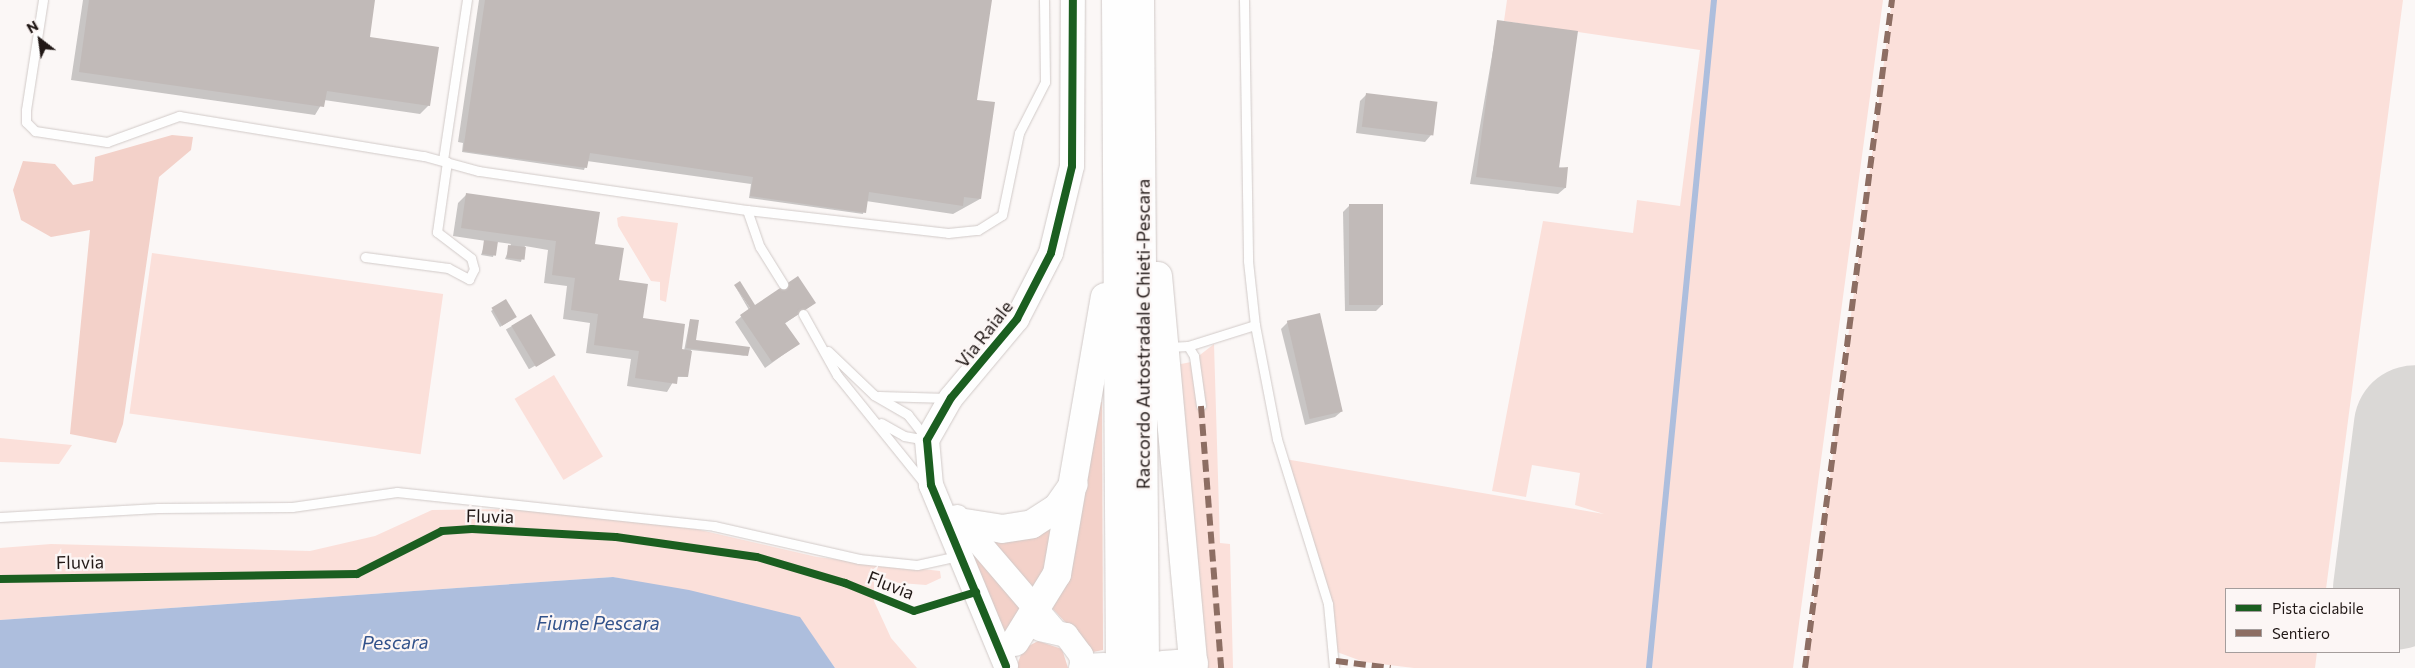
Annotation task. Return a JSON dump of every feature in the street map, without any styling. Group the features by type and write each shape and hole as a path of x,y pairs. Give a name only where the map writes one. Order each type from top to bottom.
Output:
{"highway":[{"name":"Raccordo Autostradale Chieti-Pescara","path":"1097,668 1117,276 1116,0"},
{"name":"Raccordo Autostradale Chieti-Pescara","path":"1140,0 1154,666"},
{"path":"1141,102 1154,141 1158,280 1176,346 1194,666 1154,666"},
{"path":"1009,659 1046,620 1057,574 1074,483 1103,302 1117,276"},
{"path":"954,515 1002,529 1032,524 1057,508 1074,483"}],"street":[{"name":"Via Raiale","path":"927,440 951,398 1017,318 1051,253 1061,222 1074,133 1073,0"},
{"path":"927,440 928,475 954,515 1046,620 1075,644 1097,668"},
{"path":"954,515 961,556 1009,659"}],"lane":[{"path":"43,0 26,110 26,122 35,131 107,142 179,116 445,161 479,171 747,210 948,233 992,224 1002,215 1019,133 1046,82 1044,0"},
{"path":"365,257 448,268 469,279 474,270 471,258 437,232 467,0"},
{"path":"1244,0 1248,261 1255,325 1277,439 1328,604 1334,668"},
{"path":"747,210 760,247 783,284"},
{"path":"803,314 837,375 954,515"},
{"path":"1201,406 1200,376 1176,346 1255,325"},
{"path":"821,344 874,395 908,415 927,440"},
{"path":"874,395 922,400 951,398"},
{"path":"876,421 904,436 927,440"},
{"path":"0,517 158,508 292,507 396,492 696,523 860,559 917,565 961,556"}],"shaded area":[{"path":"1507,0 1883,0 1793,668 1414,668 1364,662 1337,652 1285,459 1604,514 1575,505 1580,473 1532,465 1526,497 1492,491 1543,221 1633,233 1637,200 1680,206 1700,50 1504,21"},
{"path":"1892,0 2403,0 2326,588 2225,588 2225,653 2317,653 2315,668 1805,668"},
{"path":"172,135 193,137 191,150 159,177 123,424 116,443 70,434 90,230 51,237 21,220 13,190 23,161 55,164 73,185 93,181 95,157"},
{"path":"622,216 678,223 666,302 660,300 660,282 651,281 618,226 617,218"},
{"path":"152,253 443,294 421,454 129,413"},
{"path":"1214,344 1220,543 1230,544 1233,668 1206,668 1176,365 1191,362"},
{"path":"554,375 603,456 563,480 515,399"},
{"path":"1102,402 1103,650 1093,652 1052,608 1097,403"},
{"path":"0,438 72,445 59,464 0,462"},
{"path":"517,509 696,529 817,557 940,571 941,578 926,585 874,581 874,601 891,638 917,668 835,668 799,617 613,577 0,620 0,548 51,544 310,551 375,536 432,510"},
{"path":"1065,510 1039,597 983,535"},
{"path":"962,532 1024,611 1001,642"},
{"path":"1038,641 1062,649 1068,668 1016,668 1023,649"}],"water":[{"name":"Fiume Pescara","path":"613,577 689,590 800,617 835,668 0,668 0,620"}],"building":[{"path":"89,0 375,0 370,37 439,47 430,106 327,91 324,107 79,72"},
{"path":"485,0 992,0 977,100 995,102 981,199 964,197 963,206 869,192 866,213 750,196 753,177 590,153 587,168 463,151"},
{"path":"1497,20 1578,31 1559,168 1568,167 1566,188 1476,177"},
{"path":"1366,93 1437,102 1433,136 1362,127"},
{"path":"466,193 600,212 595,244 624,248 619,280 648,284 643,318 685,324 682,349 692,351 688,377 678,376 677,384 635,378 639,351 594,345 598,314 571,310 575,278 552,275 556,241 461,228"},
{"path":"1349,204 1383,204 1383,305 1349,305"},
{"path":"484,240 498,242 496,256 482,254"},
{"path":"508,245 526,247 525,260 507,258"},
{"path":"798,276 816,303 785,323 800,344 772,362 740,315 750,308 734,285 740,281 755,305"},
{"path":"506,299 517,317 502,326 491,308"},
{"path":"1320,313 1343,411 1310,419 1287,321"},
{"path":"531,314 556,355 536,367 511,326"},
{"path":"690,319 699,320 696,340 750,347 748,356 686,348"}],"waterway":[{"path":"1649,668 1714,0"}],"runway":[{"path":"2394,588 2415,426"}],"marked path":[{"path":"1805,668 1892,0"},
{"path":"1201,406 1221,668"},
{"path":"1336,661 1391,668"}],"cycle path":[{"path":"1006,666 931,485 927,440 951,398 1017,319 1051,253 1072,166 1073,0"},
{"name":"Fluvia","path":"0,579 357,574 442,531 472,529 616,537 757,557 845,583 914,611 976,592"}],"water label":[{"name":"Pescara","path":"395,642"}]}
